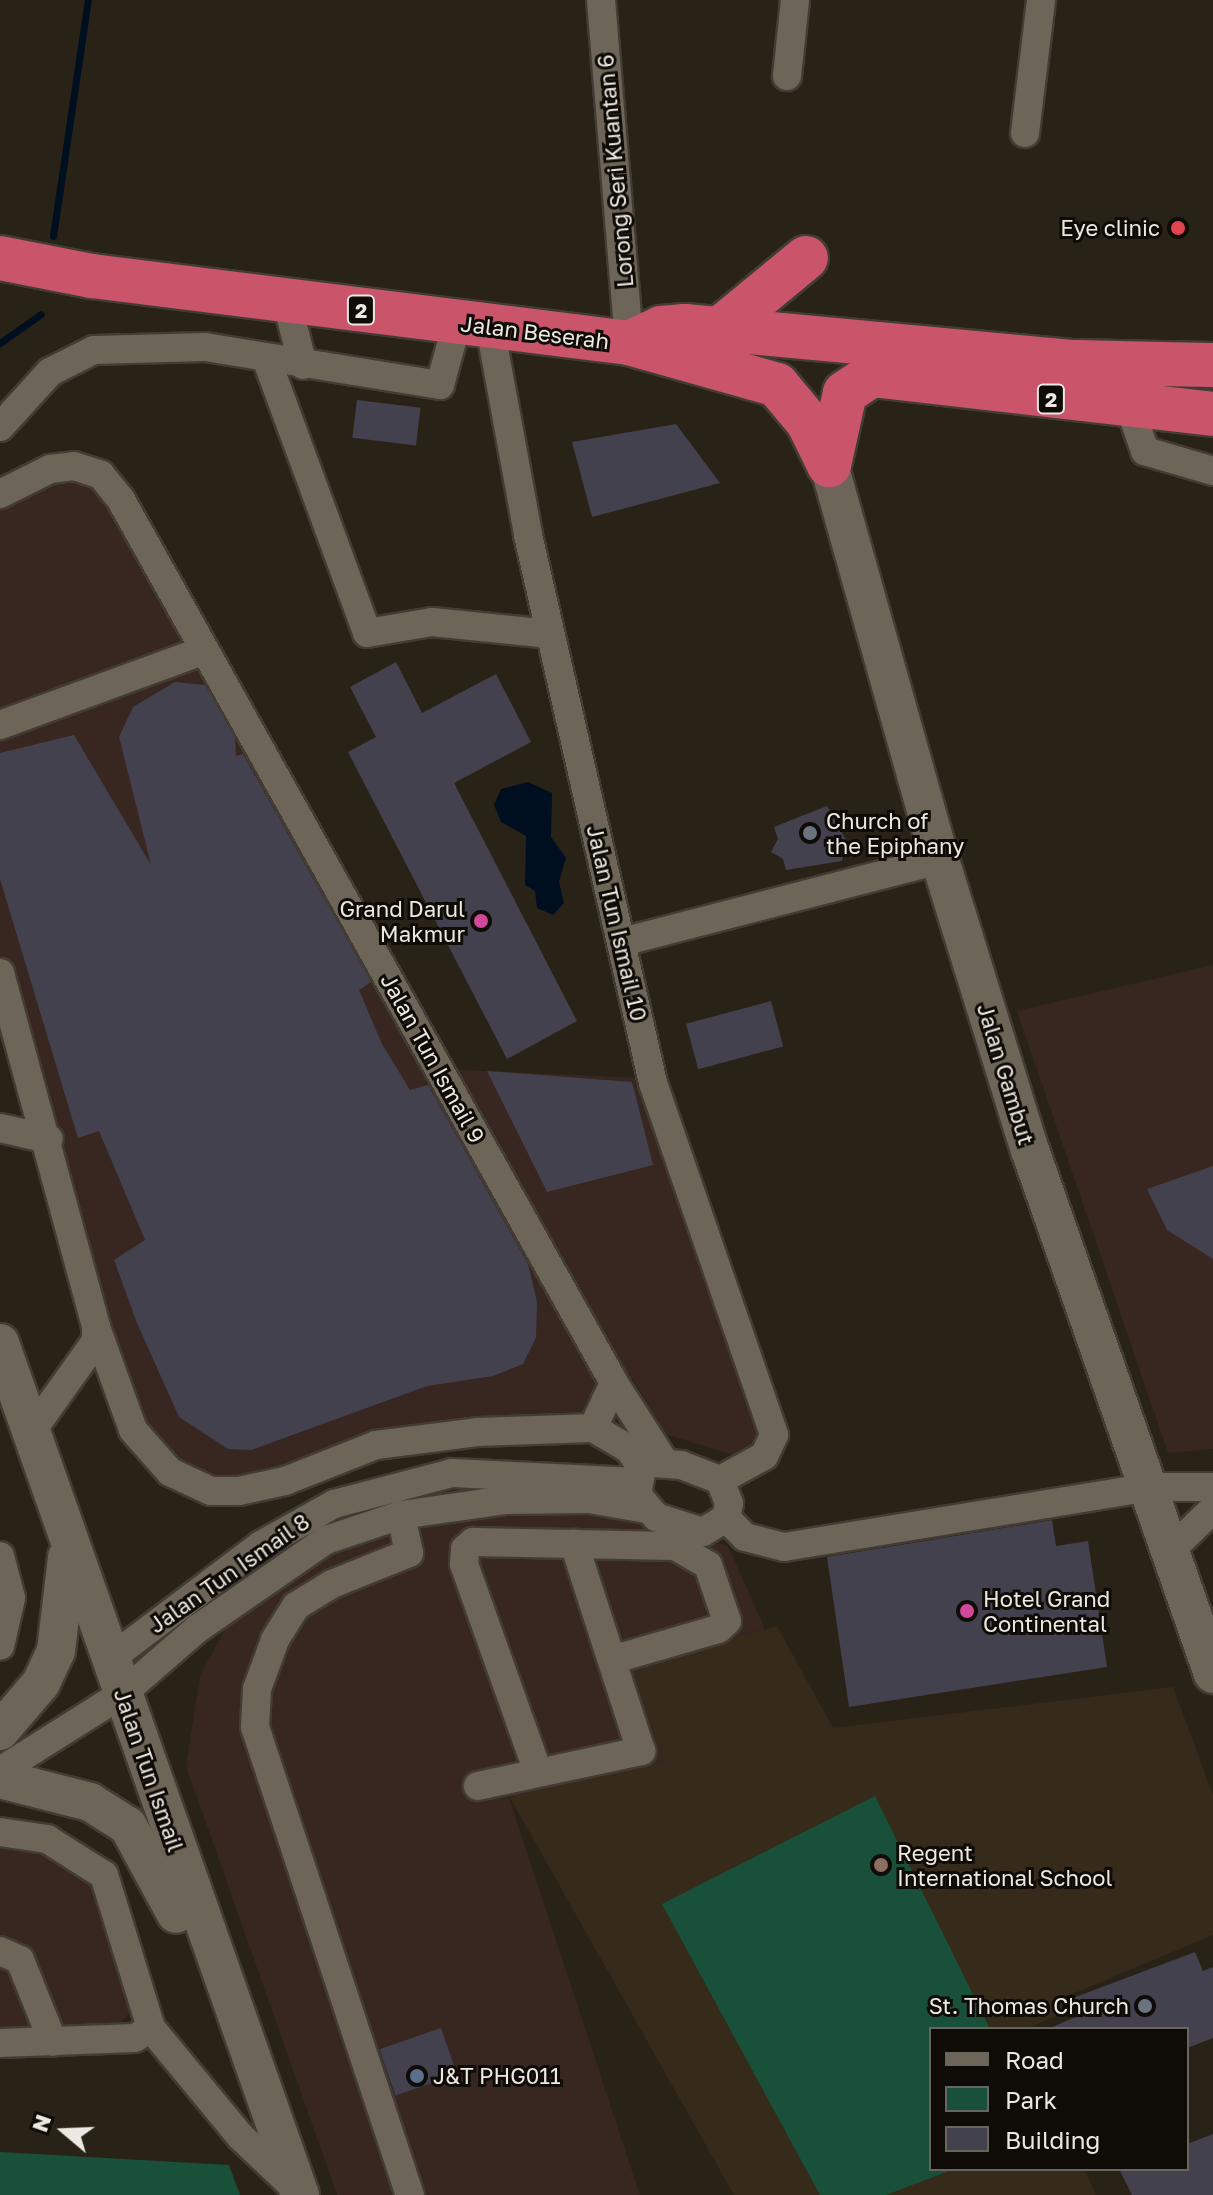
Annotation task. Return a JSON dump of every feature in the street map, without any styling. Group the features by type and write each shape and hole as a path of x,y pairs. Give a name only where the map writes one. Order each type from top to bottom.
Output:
{"highway":[{"name":"Jalan Beserah","path":"0,258 92,276 629,343 661,328 721,328 1076,362 1213,365"},
{"path":"721,328 806,258"},
{"name":"2","path":"0,291 92,276"},
{"name":"2","path":"629,343 777,385 808,422 829,465"},
{"path":"1076,362 1159,346 1213,349"},
{"name":"2","path":"829,465 845,393 872,375 1130,408 1213,414"}],"main road":[{"name":"Jalan Gambut","path":"829,465 940,860 1037,1171 1213,1674"},
{"name":"Jalan Tun Ismail","path":"0,1343 300,2194"},
{"path":"0,1731 41,1683 56,1651 66,1602 65,1526"},
{"path":"0,1779 90,1802 128,1826 150,1857 200,1968 228,1995"}],"street":[{"name":"Lorong Seri Kuantan 6","path":"601,0 629,343"},
{"path":"787,76 795,0"},
{"path":"1025,133 1041,0"},
{"path":"286,299 303,365"},
{"path":"0,427 50,372 94,350 205,347 440,385 473,325"},
{"name":"Jalan Tun Ismail 10","path":"473,325 550,634 653,1083 774,1435 764,1456 720,1480"},
{"path":"266,358 367,633 432,622 550,634"},
{"path":"1130,408 1145,451 1213,471"},
{"name":"Jalan Tun Ismail 9","path":"0,494 50,469 74,466 101,475 205,650 614,1383 647,1480"},
{"path":"0,725 205,650"},
{"path":"622,942 940,860"},
{"path":"0,973 49,1139 96,1327 142,1447 177,1476 211,1491 262,1488 376,1445 477,1432 593,1428 629,1449 677,1537 708,1565 727,1621 718,1629 615,1659"},
{"path":"0,1128 49,1139"},
{"path":"31,1432 96,1341 96,1327"},
{"path":"593,1428 614,1383"},
{"path":"477,1432 483,1475"},
{"name":"Jalan Tun Ismail 8","path":"116,1676 296,1521 387,1487 452,1473 647,1480"},
{"path":"538,1772 464,1564 465,1549 473,1542 574,1544 677,1537 703,1532 726,1518 729,1503 720,1480 647,1480"},
{"name":"Jalan Tun Ismail 8","path":"116,1676 288,1561 326,1540 401,1515 505,1500 589,1499 647,1480"},
{"path":"726,1518 745,1537 784,1547 1149,1487 1213,1487"},
{"path":"1171,1550 1213,1509"},
{"path":"401,1515 409,1553 332,1584 296,1606 275,1640 257,1689 255,1727 410,2195"},
{"path":"478,1786 641,1751 615,1659 574,1544"},
{"path":"0,1556 11,1598 0,1646"},
{"path":"0,1771 116,1676"},
{"path":"0,1832 47,1839 104,1875 151,2028 240,2136 300,2194"},
{"path":"0,1951 20,1960 53,2042"},
{"path":"0,2043 135,2038 151,2028"}],"shaded area":[{"path":"93,466 443,1069 643,1078 762,1434 759,1446 743,1458 665,1434 633,1379 600,1391 582,1417 227,1489 144,1443 0,964 0,492"},
{"path":"1213,965 1213,1449 1168,1453 1017,1011"},
{"path":"593,1510 728,1546 765,1629 628,1667 666,1762 508,1795 640,2195 337,2195 186,1766 200,1675 227,1626 303,1559 432,1519"},
{"name":"Regent International School","path":"777,1626 833,1728 1173,1687 1213,1795 1213,1935 1065,1997 1070,2010 1031,2027 929,2027 929,2171 1085,2171 1096,2195 734,2195 508,1794 665,1762 628,1667"},
{"path":"0,1836 40,1846 95,1886 137,2004 119,2025 0,2031"}],"green space":[{"path":"875,1796 989,2027 929,2027 929,2171 949,2171 886,2195 820,2195 662,1904"},
{"path":"0,2152 229,2165 240,2195 0,2195"}],"water":[{"path":"528,782 552,793 551,837 566,858 559,882 564,903 553,915 537,908 535,891 525,885 526,836 501,822 494,805 501,789"}],"building":[{"path":"357,400 421,408 416,446 352,438"},
{"path":"676,424 720,483 592,517 572,442"},
{"name":"Grand Darul Makmur","path":"396,662 422,713 496,674 531,742 454,783 577,1021 507,1059 348,752 376,737 350,687"},
{"path":"175,682 205,685 235,738 236,756 243,754 371,982 359,990 382,1044 410,1090 428,1085 528,1264 537,1302 536,1338 523,1364 493,1376 427,1386 251,1450 228,1449 179,1417 137,1323 114,1260 145,1240 99,1131 78,1138 0,879 0,753 74,735 151,865 119,737 133,707"},
{"name":"Church of the Epiphany","path":"827,806 846,840 842,861 786,870 783,859 771,852 778,839 774,827"},
{"path":"771,1001 783,1046 698,1069 686,1024"},
{"path":"487,1071 632,1082 653,1165 547,1192"},
{"path":"1213,1166 1213,1259 1167,1230 1147,1189"},
{"name":"Hotel Grand Continental","path":"1052,1520 1056,1546 1088,1541 1107,1667 849,1707 827,1557"},
{"name":"St. Thomas Church","path":"1195,1952 1203,1971 1213,1967 1213,2038 1189,2047 1189,2027 1053,2027 1080,2015 1073,1998"},
{"path":"441,2028 457,2074 395,2095 380,2049"},
{"path":"1213,2134 1213,2195 1132,2195 1120,2171 1189,2171 1189,2143"}],"waterway":[{"path":"53,236 88,0"},
{"path":"0,343 41,314"}],"place":[{"name":"Eye clinic","path":"1178,228"},
{"name":"Church of the Epiphany","path":"810,833"},
{"name":"Grand Darul Makmur","path":"481,921"},
{"name":"Hotel Grand Continental","path":"967,1611"},
{"name":"Regent International School","path":"881,1865"},
{"name":"St. Thomas Church","path":"1145,2006"},
{"name":"J&T PHG011","path":"417,2076"}]}
